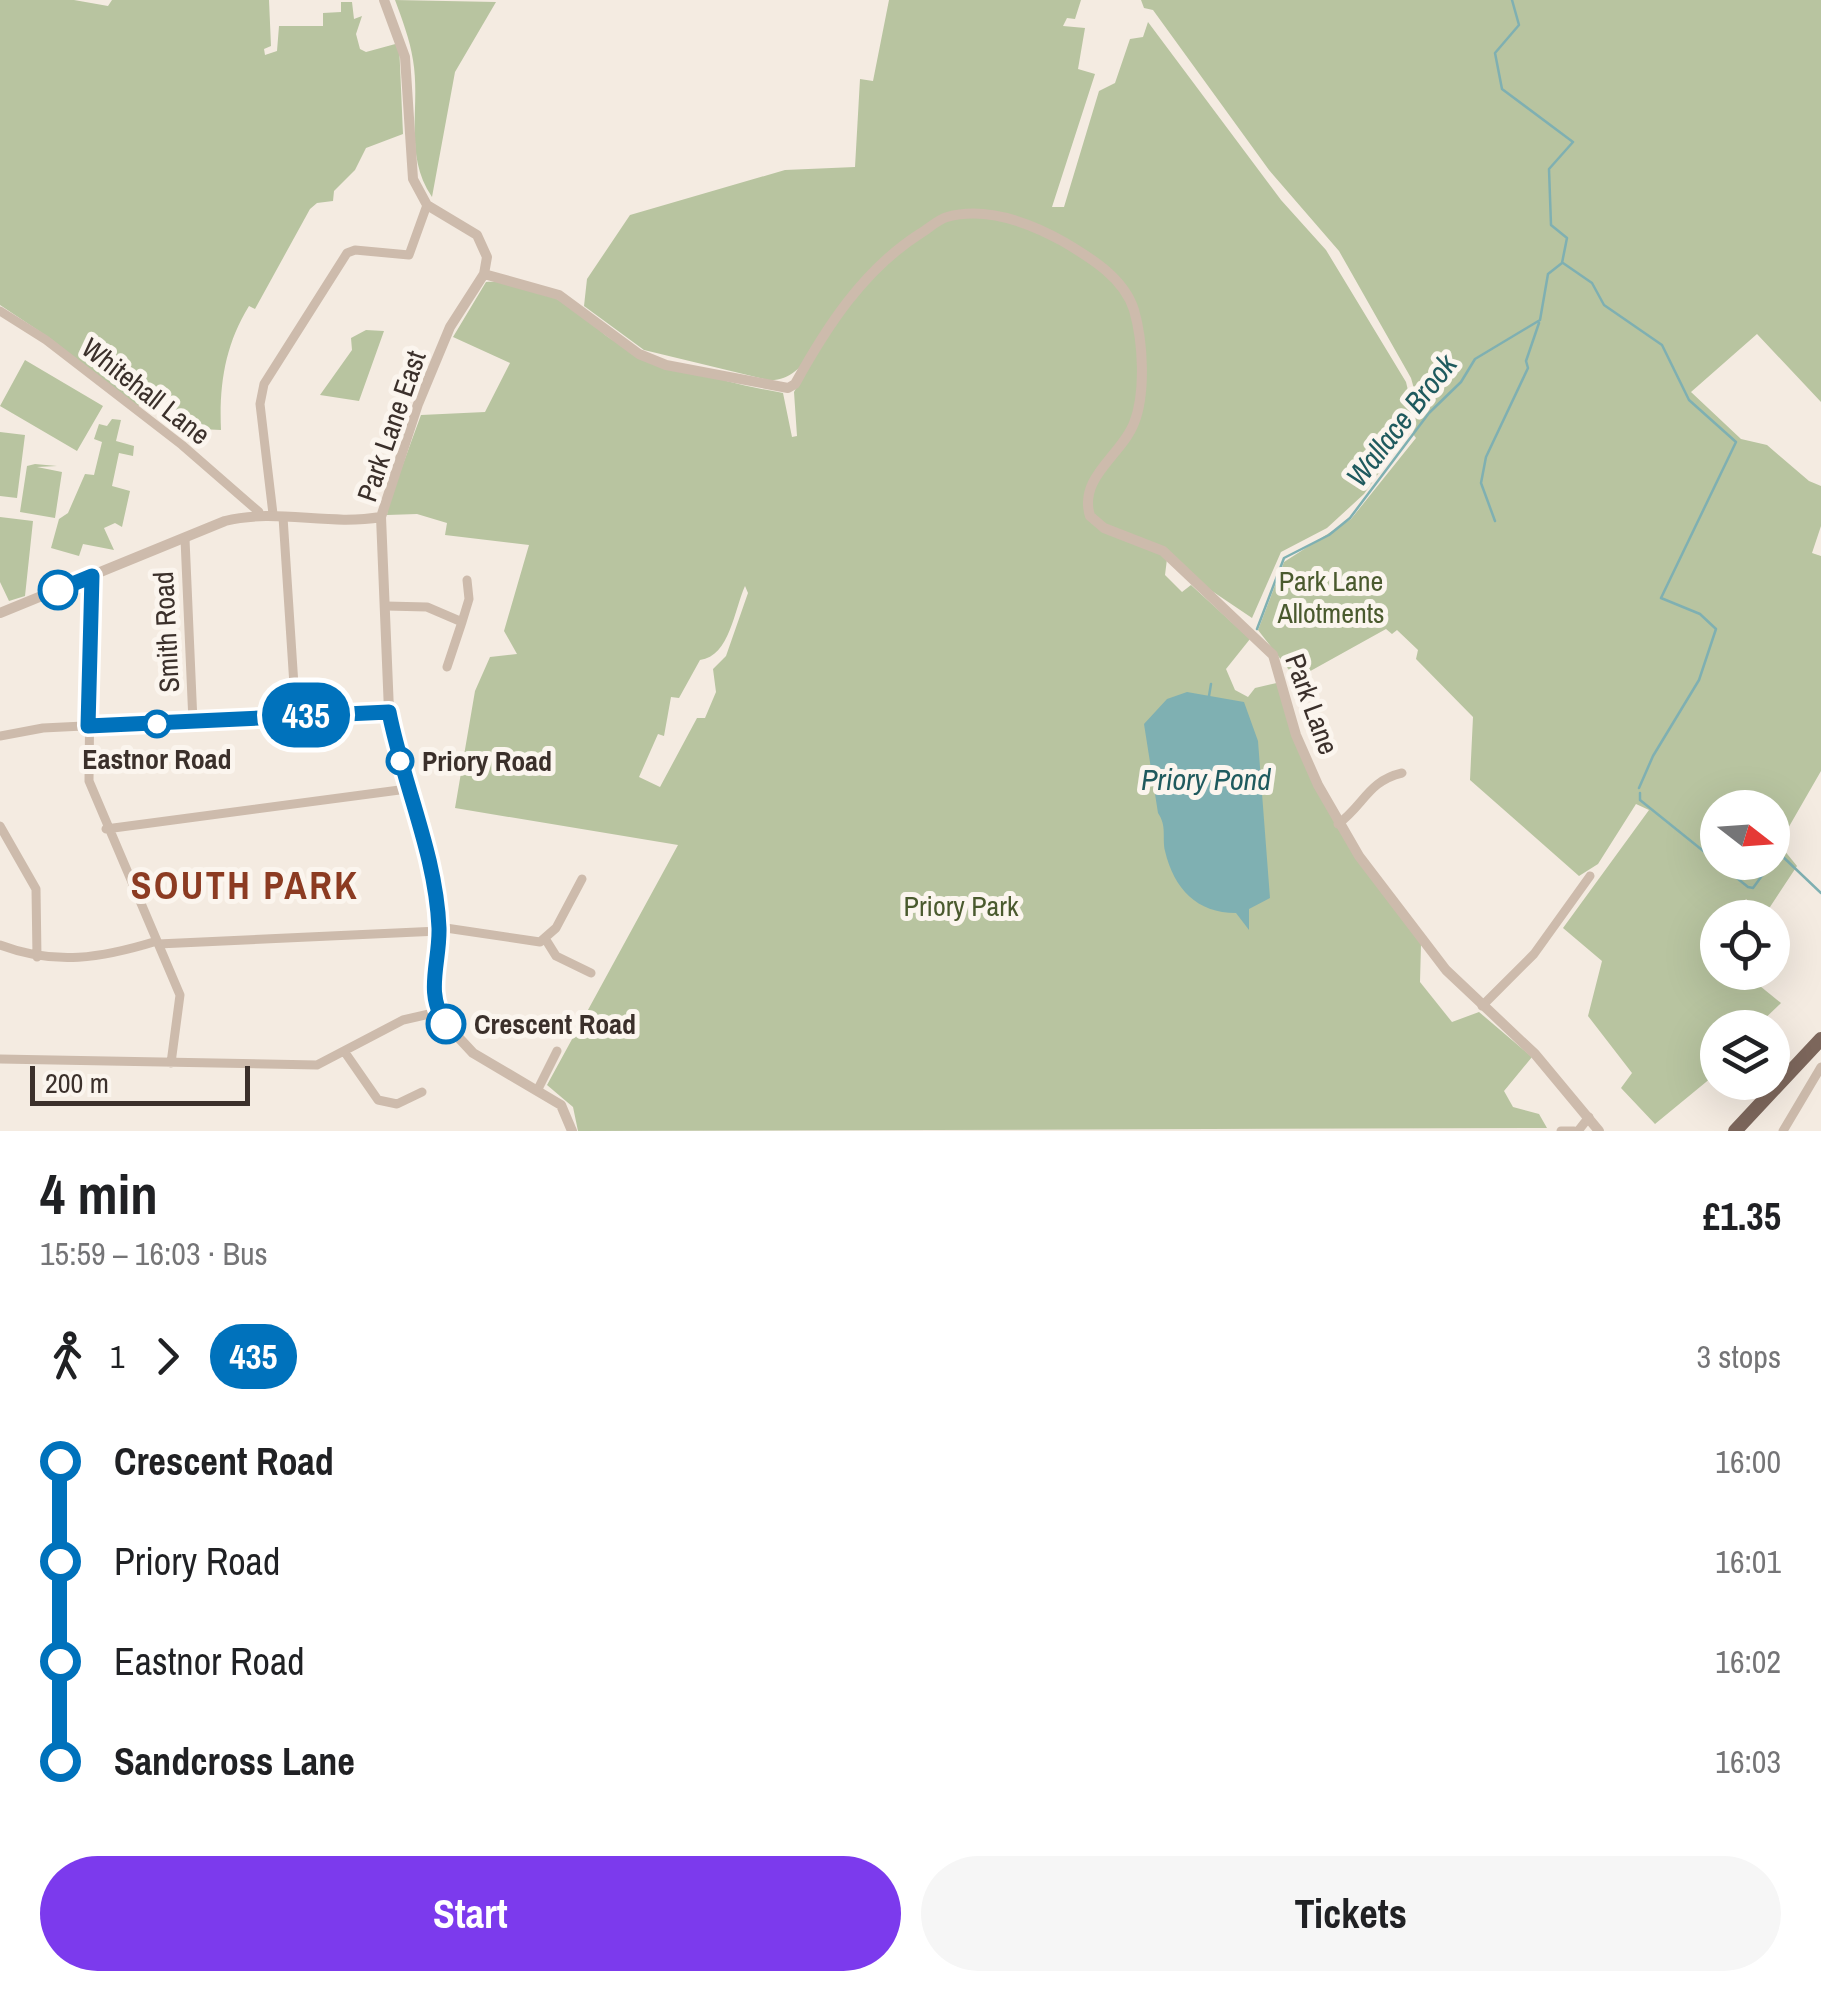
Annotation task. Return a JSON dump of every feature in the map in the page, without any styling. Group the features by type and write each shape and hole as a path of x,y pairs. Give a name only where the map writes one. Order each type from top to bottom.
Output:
{"main road":[{"path":"1736,1131 1821,1040"}],"street":[{"path":"384,0 404,57 408,154 413,179 427,205 481,240 488,257 484,274"},
{"path":"296,716 278,516 260,404 267,376 347,253 355,250 410,255 427,205"},
{"name":"Park Lane","path":"484,274 559,295 639,354 666,364 788,388 795,384 832,319 863,283 904,244 946,217 1025,221 1082,253 1125,290 1134,309 1140,374 1136,419 1091,486 1090,516 1104,528 1163,552 1272,655 1296,735 1338,824 1427,948 1535,1054 1599,1131"},
{"name":"Park Lane East","path":"438,1012 433,985 439,929 434,882 389,712 381,516 406,434 450,327 484,274"},
{"name":"Whitehall Lane","path":"0,310 182,446 259,512"},
{"path":"0,613 259,512 343,521 381,516"},
{"name":"Smith Road","path":"184,539 193,722"},
{"path":"92,576 89,781 181,1004 170,1063"},
{"path":"448,667 469,598 468,580"},
{"path":"386,606 427,607 462,622"},
{"path":"0,736 88,726 389,712"},
{"path":"1338,824 1355,812 1374,784 1402,774"},
{"path":"106,829 407,790"},
{"path":"0,826 36,889 37,956"},
{"path":"1482,1006 1534,954 1590,876"},
{"path":"546,940 582,879"},
{"path":"0,945 37,956 89,958 158,942 439,929 546,940"},
{"path":"546,940 556,956 591,973"},
{"path":"3,1057 317,1066 403,1020 438,1012 485,1063 561,1105 572,1131"},
{"path":"344,1051 378,1100 396,1104 422,1092"},
{"path":"538,1090 557,1051"},
{"path":"1783,1131 1821,1067"},
{"path":"1561,1131 1576,1131 1590,1117"}],"green space":[{"path":"0,0 74,0 108,6 112,0 269,0 271,46 264,49 265,55 277,51 279,26 323,26 323,13 341,12 341,2 352,2 354,19 362,16 356,34 360,49 366,52 399,43 403,134 366,148 355,170 334,191 333,201 317,203 310,209 255,309 249,306 225,366 221,430 200,429 193,419 153,397 150,402 143,399 137,408 51,339 0,305"},
{"path":"395,0 496,2 455,72 432,197 418,164 413,60"},
{"name":"Priory Park","path":"889,0 1081,0 1075,19 1067,18 1063,26 1085,28 1078,69 1095,74 1052,207 1064,207 1099,91 1115,83 1130,39 1143,37 1148,22 1281,200 1326,250 1406,382 1412,407 1404,437 1364,494 1327,528 1281,552 1252,618 1209,589 1168,551 1165,575 1182,592 1191,585 1250,639 1226,669 1235,690 1248,697 1255,688 1281,682 1312,777 1421,944 1420,982 1452,1022 1479,1012 1532,1057 1504,1091 1513,1107 1539,1114 1547,1128 578,1131 573,1107 547,1085 678,845 455,808 475,691 490,657 517,654 504,631 529,545 445,535 447,523 417,514 387,515 388,505 421,415 485,412 510,363 453,337 486,282 520,286 555,298 580,312 611,339 671,365 783,393 792,437 797,436 794,392 844,300 804,363 782,379 768,380 644,350 584,306 587,279 630,215 785,170 855,167 860,79 873,81","holes":["745,586 748,593 726,656 713,669 716,692 705,718 697,718 660,787 639,777 658,734 664,736 671,697 679,698 700,660 710,657 725,641"]},
{"name":"Park Lane Allotments","path":"1141,0 1821,0 1821,402 1757,334 1691,392 1741,439 1767,445 1809,481 1821,486 1821,526 1812,553 1821,556 1821,771 1790,825 1790,790 1700,790 1700,880 1788,880 1775,900 1700,900 1700,990 1765,990 1781,1003 1774,1010 1700,1010 1700,1087 1655,1124 1621,1088 1632,1073 1588,1016 1602,961 1563,928 1649,810 1636,804 1598,864 1579,876 1470,780 1473,717 1416,659 1418,650 1397,630 1392,634 1386,629 1296,679 1258,630 1284,562 1351,519 1416,438 1413,434 1418,403 1411,378 1339,251 1269,170 1153,10 1144,8"},
{"path":"366,330 384,331 359,401 320,395 352,350 351,338"},
{"path":"25,360 103,406 77,451 0,406"},
{"path":"112,419 121,420 116,441 134,446 133,456 119,453 112,486 130,491 122,527 115,523 104,528 114,550 83,544 79,556 51,548 59,519 68,513 85,474 94,475 102,442 94,439 99,424 107,426"},
{"path":"0,432 25,435 17,498 0,496"},
{"path":"27,466 57,466 37,467 62,472 55,518 20,512"},
{"path":"0,517 33,521 25,596 9,601 0,582"},
{"path":"1790,857 1797,866 1790,877"}],"water":[{"name":"Priory Pond","path":"1187,692 1244,702 1258,741 1270,898 1249,909 1249,930 1236,913 1210,909 1189,896 1174,877 1165,851 1144,724 1167,699"}],"waterway":[{"name":"Wallace Brook","path":"1257,629 1284,558 1329,535 1350,518 1429,413 1461,382 1475,359 1540,320 1548,274 1562,263 1567,238 1551,225 1549,169 1573,142 1502,89 1495,53 1519,25 1512,0"},
{"path":"1563,263 1592,283 1604,305 1662,345 1689,400 1736,442 1661,598 1700,614 1716,629 1699,680 1653,756 1639,788"},
{"path":"1495,521 1481,483 1486,457 1528,368 1526,361 1539,323"},
{"path":"1209,696 1211,684"},
{"path":"1640,793 1640,800 1700,848"},
{"path":"1790,864 1821,893"},
{"path":"1739,880 1753,888 1759,880"}],"bus line":[{"name":"435","path":"58,590 92,576 88,726 389,712 434,882 439,930 434,1002 446,1024"}],"place":[{"name":"Eastnor Road","path":"157,724"},
{"name":"Priory Road","path":"400,761"},
{"name":"Crescent Road","path":"446,1024"}],"district":[{"name":"SOUTH PARK","path":"245,885"}]}
